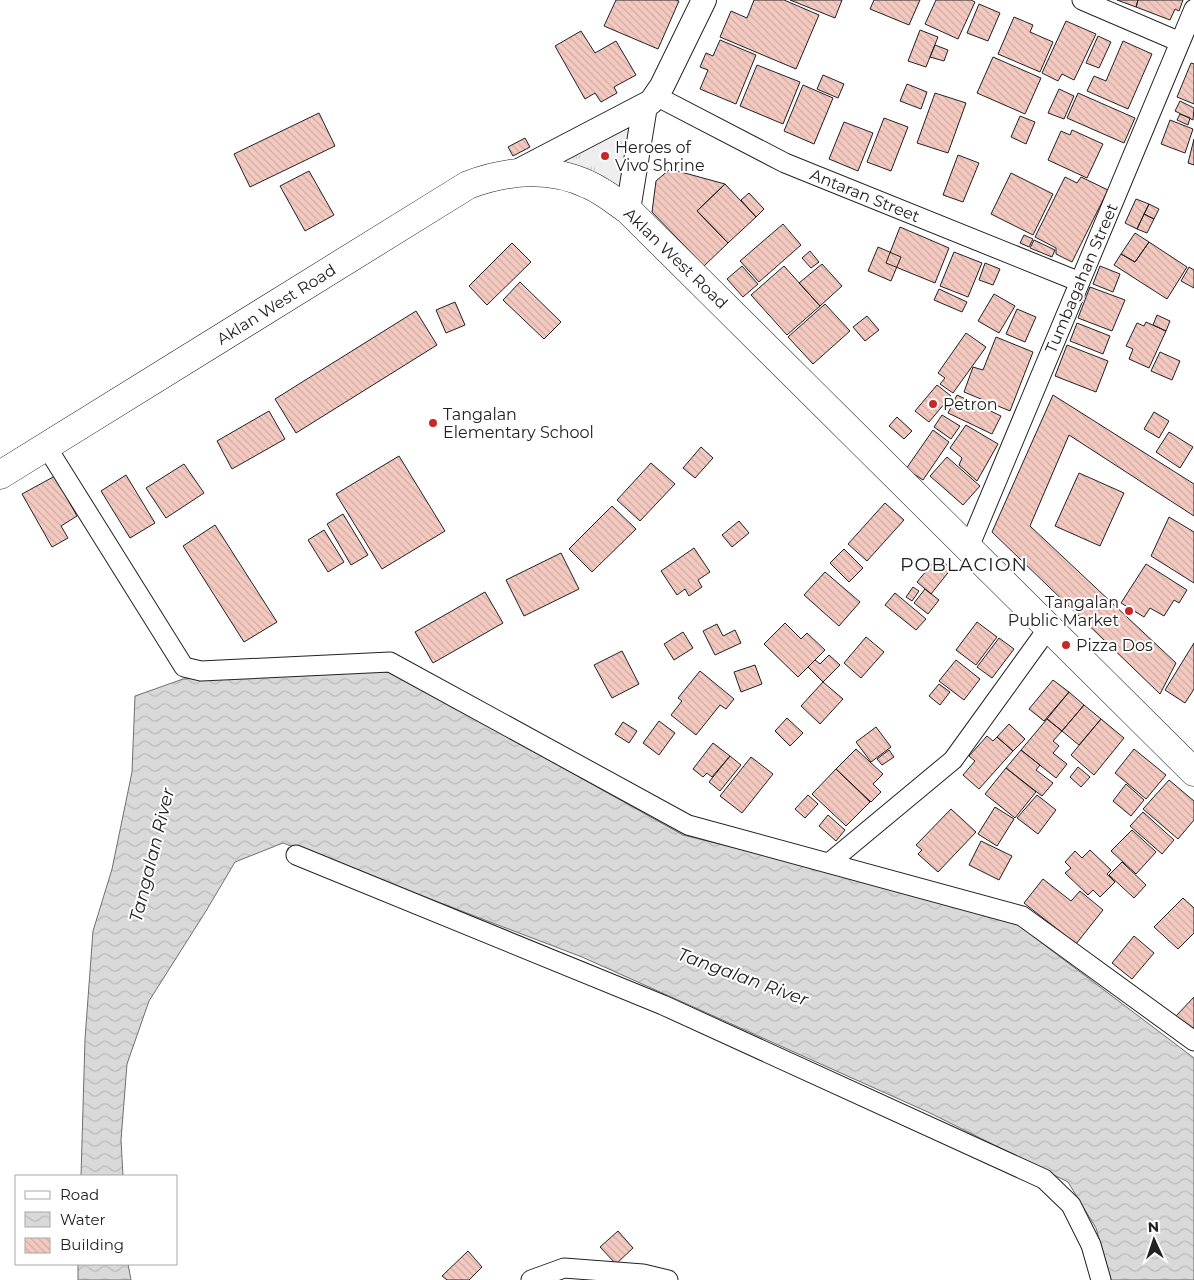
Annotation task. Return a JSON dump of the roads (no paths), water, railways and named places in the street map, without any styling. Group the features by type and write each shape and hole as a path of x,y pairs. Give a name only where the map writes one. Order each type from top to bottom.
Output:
{"main road":[{"name":"Aklan West Road","path":"0,474 468,185 493,176 517,172 550,173 577,180 602,192 628,210 706,285 898,479 911,489 1194,771"}],"street":[{"path":"628,210 651,101 704,0"},
{"path":"1082,0 1180,42"},
{"name":"Tumbagahan Street","path":"969,547 1194,9"},
{"path":"517,172 651,101"},
{"name":"Antaran Street","path":"651,101 785,163 1080,282"},
{"path":"46,446 184,667 200,671 390,662 688,825 1022,916 1194,1041"},
{"path":"830,864 953,760 1049,627"},
{"path":"296,855 663,1005 1044,1179 1071,1205 1091,1245 1102,1280"},
{"path":"530,1280 564,1268 643,1274 668,1280"}],"water":[{"name":"Tangalan River","path":"347,668 393,673 683,835 931,896 1014,922 1194,1058 1194,1280 1111,1280 1096,1228 1068,1182 930,1113 582,957 283,843 235,862 149,1001 127,1064 121,1140 123,1175 81,1175 85,1039 93,931 112,869 132,772 135,696 183,679"},
{"path":"78,1265 128,1265 131,1280 78,1280"}],"place":[{"name":"Heroes of Vivo Shrine","path":"605,156"},
{"name":"Petron","path":"933,404"},
{"name":"Tangalan Elementary School","path":"433,423"},
{"name":"Tangalan Public Market","path":"1129,611"},
{"name":"Pizza Dos","path":"1066,645"}],"district":[{"name":"POBLACION","path":"964,564"}]}
